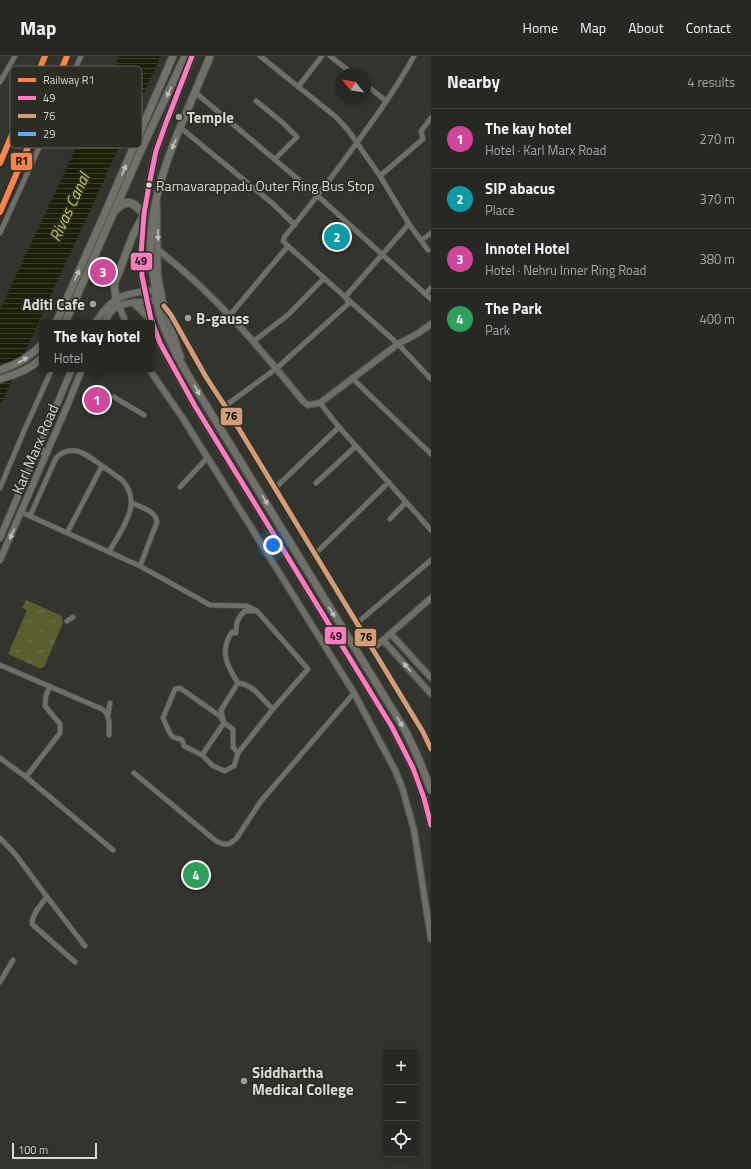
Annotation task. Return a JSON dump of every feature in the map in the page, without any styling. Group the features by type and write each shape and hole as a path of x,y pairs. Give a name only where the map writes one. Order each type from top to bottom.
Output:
{"highway":[{"path":"112,210 121,204 129,202 136,205 144,214"},
{"path":"135,303 151,319"}],"main road":[{"path":"142,134 173,56"},
{"path":"142,147 185,56"},
{"path":"151,319 145,291 141,254 144,214 156,151 192,56"},
{"path":"210,56 164,171 157,196 150,242 156,300 162,321 168,337 198,392 405,730 431,790"},
{"path":"66,320 137,148"},
{"path":"57,320 141,148"},
{"path":"116,298 114,285 133,235 144,214"},
{"path":"97,320 104,309 116,298 155,290"},
{"path":"106,320 114,309 119,306 156,300"},
{"path":"155,330 160,343 195,406 392,727 413,768 424,798 431,825"},
{"path":"0,370 10,367 25,359 39,347"},
{"path":"0,379 24,371 39,360"},
{"name":"Karl Marx Road","path":"0,538 71,372"},
{"name":"Karl Marx Road","path":"0,560 81,372"},
{"path":"38,450 46,453"}],"street":[{"path":"0,82 14,56"},
{"path":"76,66 81,56"},
{"path":"260,56 336,117 348,130 380,176 409,224 428,250"},
{"path":"298,87 322,56"},
{"path":"330,56 345,68"},
{"path":"414,56 398,84 357,143 283,241 398,344 431,379"},
{"path":"371,89 386,101"},
{"path":"196,93 318,196 431,299"},
{"path":"256,101 282,122 297,137 275,159"},
{"path":"380,176 423,139 421,131 431,118"},
{"path":"181,128 272,203 295,225"},
{"path":"0,233 39,148"},
{"path":"157,196 158,276 164,306 183,366"},
{"path":"345,297 381,254 409,224"},
{"path":"422,240 431,233"},
{"path":"230,315 288,246"},
{"path":"158,250 174,262 230,315 308,405 320,403 398,344 417,334 431,324"},
{"path":"254,341 289,314 324,278"},
{"path":"425,294 431,288"},
{"path":"225,406 277,368 349,303 345,297"},
{"path":"116,298 125,320"},
{"path":"164,306 423,732 431,749"},
{"path":"0,488 51,372"},
{"path":"151,372 182,417 354,693 395,770 402,787 414,830 431,939"},
{"path":"352,378 431,454"},
{"path":"114,397 144,415"},
{"path":"320,403 339,427 431,530"},
{"path":"274,489 339,427"},
{"path":"316,483 356,446"},
{"path":"30,516 51,466 56,458 66,451 81,452 122,480 131,492 132,503 127,518 109,552"},
{"path":"180,487 207,458"},
{"path":"67,532 102,466"},
{"path":"314,555 389,482"},
{"path":"390,519 406,502"},
{"path":"132,503 153,513 156,516 157,522 140,566"},
{"path":"21,512 140,566 210,605 247,606 257,611 308,669 273,709 238,753 234,766 225,770 213,766 202,755 184,746 183,741 179,738 174,738 170,735 163,718 175,689 180,688 220,716 224,723 233,729 233,747 238,753"},
{"path":"356,624 431,560"},
{"path":"372,649 431,598"},
{"path":"238,683 227,663 224,647 227,638 232,632 236,633 239,616 245,610 257,611"},
{"path":"68,621 73,617"},
{"path":"391,634 431,678"},
{"path":"384,640 431,694"},
{"path":"0,665 102,709 106,712 108,717"},
{"path":"238,683 246,684 258,692 264,702 273,709"},
{"path":"202,755 224,723 222,710 238,683"},
{"path":"26,777 57,738 61,728 58,721 45,706 46,695 50,686"},
{"path":"134,773 216,841 223,844 229,844 236,839 246,826 261,801 354,693"},
{"path":"109,735 108,717 110,703"},
{"path":"0,758 26,777 113,850"},
{"path":"0,838 16,855 85,946"},
{"path":"47,897 34,915 32,924 75,962"},
{"path":"0,982 12,960"}],"green space":[{"path":"26,600 62,616 63,623 44,667 39,668 8,654 27,610 22,608"}],"water":[{"path":"119,56 161,56 142,97 142,66 114,66"},
{"name":"Rivas Canal","path":"76,148 119,148 0,406 0,310"}],"rail line":[{"name":"R1","path":"41,66 45,56"},
{"name":"R1","path":"63,66 67,56"},
{"name":"R1","path":"0,163 10,139"},
{"name":"R1","path":"0,212 27,148"}],"transit line":[{"name":"49","path":"151,320 142,276 141,254 144,214 156,151 192,56"},
{"name":"76","path":"164,306 171,315 206,377 423,732 431,749"},
{"name":"49","path":"155,330 160,343 195,406 392,727 413,768 424,798 431,825"}],"place":[{"name":"Temple","path":"179,117"},
{"name":"Ramavarappadu Outer Ring Bus Stop","path":"149,185"},
{"name":"SIP abacus","path":"337,237"},
{"name":"Innotel Hotel","path":"103,272"},
{"name":"Aditi Cafe","path":"93,304"},
{"name":"B-gauss","path":"188,318"},
{"name":"The kay hotel","path":"97,400"},
{"name":"The Park","path":"196,875"},
{"name":"Siddhartha Medical College","path":"244,1081"}]}
